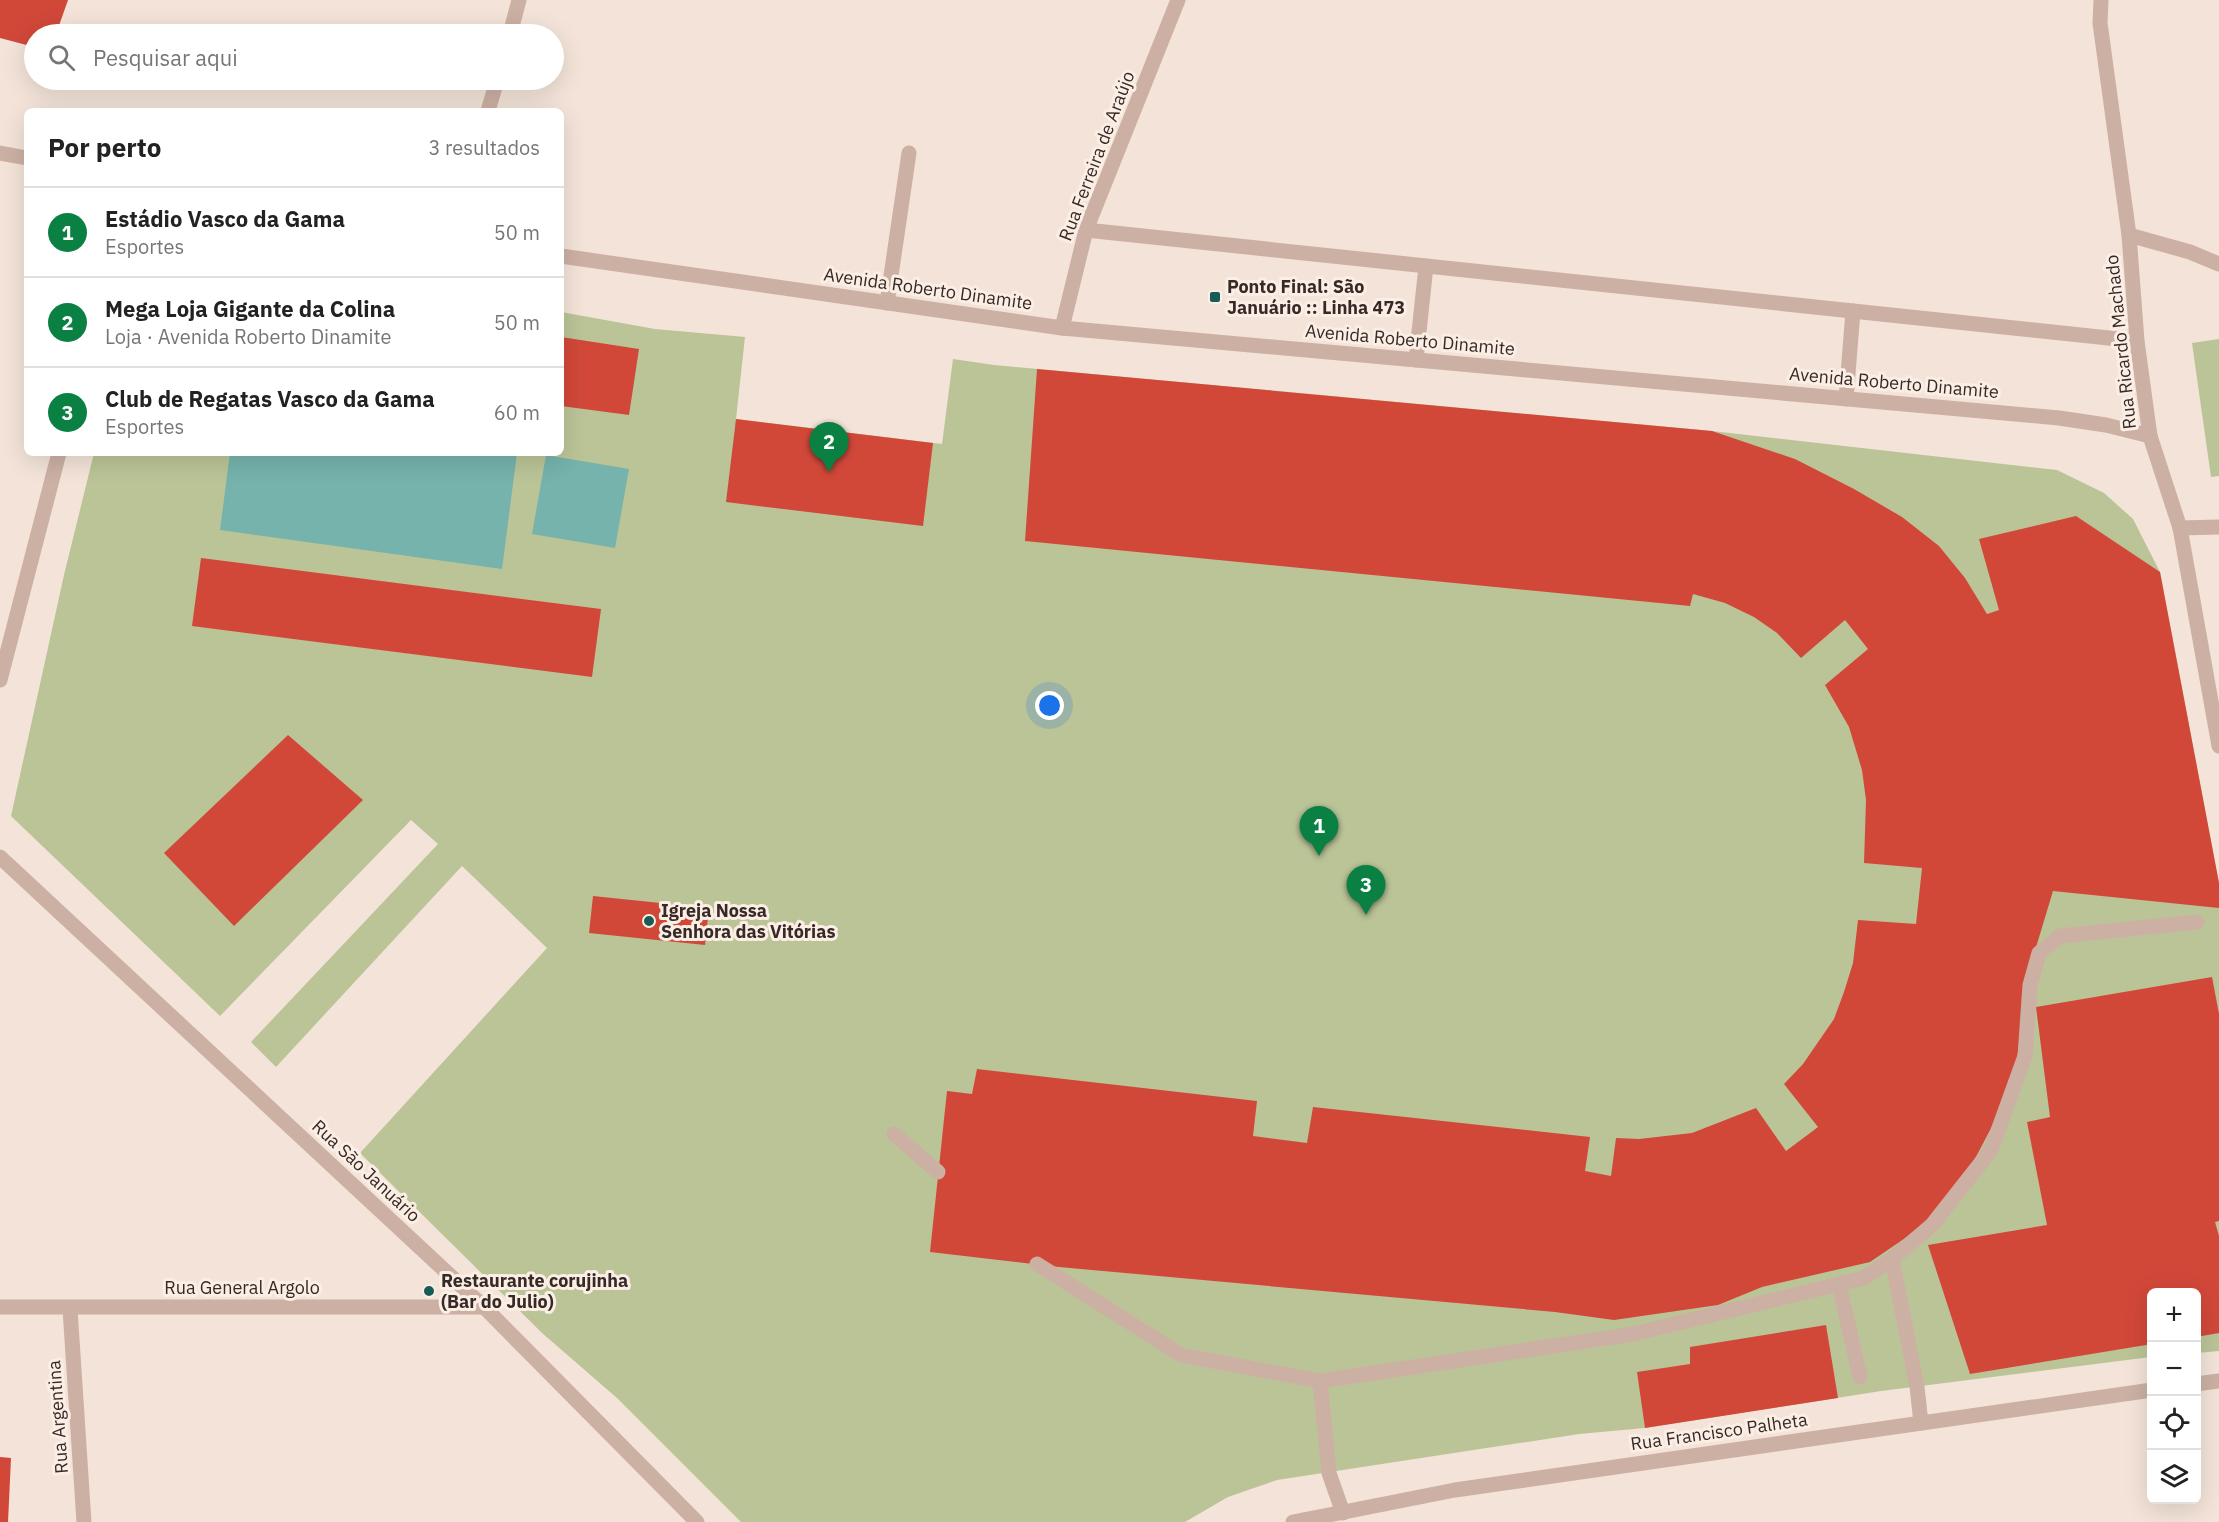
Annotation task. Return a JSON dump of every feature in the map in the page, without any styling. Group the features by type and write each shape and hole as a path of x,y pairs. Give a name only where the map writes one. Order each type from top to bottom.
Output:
{"street":[{"path":"513,24 519,0"},
{"name":"Rua Ferreira de Araújo","path":"1062,328 1086,230 1178,0"},
{"name":"Rua Ricardo Machado","path":"2102,0 2100,23 2129,234 2137,341 2150,436 2180,528 2219,746"},
{"path":"489,108 494,90"},
{"path":"0,153 24,157"},
{"path":"887,303 909,153"},
{"path":"1086,230 2137,341"},
{"path":"2129,234 2190,252 2219,264"},
{"name":"Avenida Roberto Dinamite","path":"564,256 1062,328 2059,418 2106,425 2150,436"},
{"path":"1416,360 1426,266"},
{"path":"1846,399 1853,311"},
{"path":"0,680 58,456"},
{"path":"2180,528 2219,527"},
{"name":"Rua São Januário","path":"0,857 484,1307 697,1522"},
{"path":"1037,1264 1181,1355 1320,1381 1633,1334 1863,1278 1892,1259 1932,1225 1991,1150 2025,1056 2030,985 2039,953 2060,936 2197,922"},
{"path":"894,1134 938,1172"},
{"path":"1892,1259 1917,1388 1921,1423"},
{"path":"1839,1284 1860,1377"},
{"name":"Rua General Argolo","path":"0,1307 484,1307"},
{"name":"Rua Argentina","path":"70,1308 84,1522"},
{"path":"1320,1381 1329,1473 1343,1513"},
{"path":"2201,1383 2219,1381"},
{"name":"Rua Francisco Palheta","path":"1293,1522 1455,1490 2147,1391"}],"green space":[{"path":"564,313 655,329 745,337 736,419 942,444 953,359 994,365 1712,431 2057,470 2104,493 2133,519 2160,572 2219,883 2219,1351 2201,1353 2201,1288 2147,1288 2147,1358 1881,1391 1645,1428 1579,1434 1277,1480 1228,1497 1185,1522 741,1522 617,1398 542,1333 360,1153 547,948 462,866 276,1067 251,1042 438,844 411,820 220,1016 11,816 64,575 93,456 564,456"},
{"path":"2219,339 2219,476 2211,477 2192,343"}],"water":[{"path":"230,456 517,456 502,569 220,530"},
{"path":"546,456 629,469 615,548 532,534"}],"building":[{"path":"0,0 68,0 60,24 24,24 24,44 0,38"},
{"path":"564,337 639,349 629,415 564,406"},
{"path":"1037,369 1712,431 1795,459 1902,517 1939,546 1965,578 1987,614 1999,610 1979,539 2076,516 2160,572 2219,883 2219,908 2053,891 2034,954 2017,1058 1999,1113 1967,1174 1920,1228 1870,1262 1762,1287 1718,1305 1614,1320 1555,1312 1059,1267 930,1252 947,1091 972,1094 977,1069 1257,1101 1253,1136 1307,1143 1313,1107 1590,1137 1585,1171 1611,1176 1616,1138 1639,1139 1692,1133 1756,1108 1786,1151 1818,1127 1784,1084 1803,1064 1834,1019 1853,963 1858,920 1916,924 1922,868 1864,863 1866,800 1862,770 1849,727 1825,685 1868,649 1845,620 1801,658 1777,633 1754,617 1725,603 1693,594 1690,606 1025,541"},
{"path":"736,419 933,443 923,526 726,502"},
{"path":"201,558 601,609 592,677 192,626"},
{"path":"288,735 363,800 234,926 164,853"},
{"name":"Igreja Nossa Senhora das Vitórias","path":"593,896 709,908 705,945 589,933"},
{"path":"2212,977 2219,1014 2219,1221 2215,1222 2219,1236 2219,1333 2201,1336 2201,1288 2147,1288 2147,1345 1970,1374 1928,1245 2047,1225 2027,1122 2050,1117 2036,1007"},
{"path":"1826,1325 1838,1398 1645,1428 1637,1372 1690,1364 1690,1347"},
{"path":"0,1457 11,1458 8,1522 0,1522"}],"place":[{"name":"Ponto Final: São Januário :: Linha 473","path":"1215,297"},
{"name":"Mega Loja Gigante da Colina","path":"829,472"},
{"name":"Estádio Vasco da Gama","path":"1319,856"},
{"name":"Club de Regatas Vasco da Gama","path":"1366,915"},
{"name":"Igreja Nossa Senhora das Vitórias","path":"649,921"},
{"name":"Restaurante corujinha (Bar do Julio)","path":"429,1291"}]}
